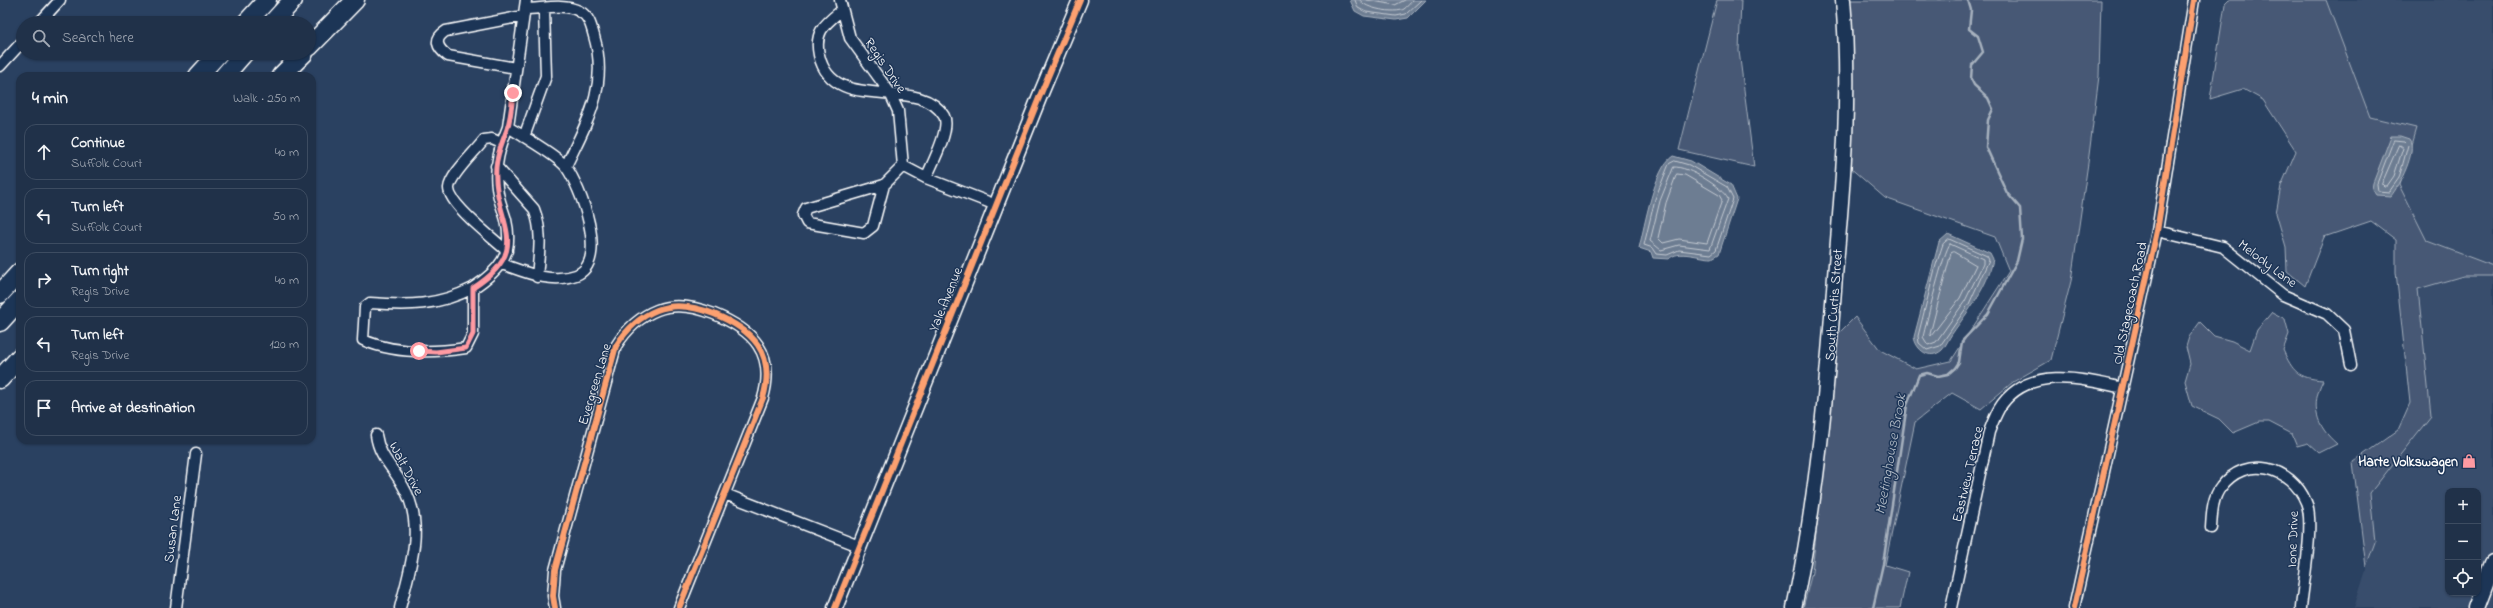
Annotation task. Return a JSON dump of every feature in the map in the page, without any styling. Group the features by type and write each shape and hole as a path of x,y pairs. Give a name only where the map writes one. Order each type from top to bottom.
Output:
{"highway":[{"path":"252,16 267,0"},
{"path":"278,16 293,0"},
{"path":"316,40 355,0"},
{"path":"202,72 213,60"},
{"path":"227,72 238,60"},
{"path":"285,72 297,60"},
{"path":"0,294 16,276"},
{"path":"0,322 16,304"},
{"path":"0,378 16,361"}],"main road":[{"path":"2476,608 2493,563"}],"street":[{"path":"45,16 60,0"},
{"name":"Regis Drive","path":"840,0 850,38 890,93 898,111 903,166"},
{"name":"Yale Avenue","path":"836,608 859,546 1080,0"},
{"name":"South Curtis Street","path":"1794,608 1804,559 1828,371 1845,128 1847,46 1843,0"},
{"name":"Old Stagecoach Road","path":"2074,608 2157,232 2194,0"},
{"path":"516,68 448,56 439,50 437,42 439,35 446,31 525,8 544,9 559,7 577,10 586,15 591,23 598,48 599,81 594,105 566,166"},
{"path":"473,288 473,334 466,348 436,352 419,351 376,346 363,340 365,307 370,303 397,305 429,303 452,298 473,288 487,279 502,264 507,251 508,234 496,188 496,166 501,143 508,128 525,8"},
{"path":"524,137 546,76 544,9"},
{"path":"842,10 821,27 817,45 822,65 836,82 866,93 890,93 919,97 935,104 944,116 947,127 926,178"},
{"path":"0,66 16,49"},
{"path":"502,264 537,277 564,278 578,275 585,267 590,257 592,242 590,222 584,202 566,166 524,137 508,128"},
{"path":"501,143 492,139 484,140 455,174 449,187 451,197 461,209 507,251"},
{"path":"496,166 534,210 538,218 541,231 537,277"},
{"path":"884,185 873,226 864,233 807,223 803,215 806,208 884,185 903,166 926,178 996,206"},
{"name":"Melody Lane","path":"2157,232 2223,247 2283,296 2327,314 2344,330 2351,365"},
{"name":"Evergreen Lane","path":"555,608 553,584 555,570 613,357 623,335 644,316 657,310 673,306 705,311 746,330 761,350 765,362 766,387 679,608"},
{"name":"Eastview Terrace","path":"1951,608 1989,432 2000,408 2014,392 2036,381 2061,377 2087,379 2123,388"},
{"name":"Walt Drive","path":"376,435 381,455 403,486 414,514 416,542 400,608"},
{"name":"Susan Lane","path":"176,608 196,454"},
{"name":"Ione Drive","path":"2211,528 2213,504 2220,487 2234,473 2254,467 2276,471 2297,484 2307,503 2309,525 2301,608"},
{"path":"725,494 859,546"}],"shaded area":[{"path":"1717,0 1741,0 1739,51 1754,167 1679,150"},
{"path":"1848,0 2101,0 2099,76 2088,163 2071,281 2051,360 2013,382 1981,409 1952,393 1915,422 1885,565 1908,572 1900,608 1803,608 1812,572 1837,335 1855,317 1880,350 1916,369 1951,361 2009,271 1995,237 1885,198 1848,166"},
{"path":"2229,0 2326,0 2370,117 2416,128 2399,185 2427,241 2493,266 2493,276 2463,276 2418,289 2431,416 2370,493 2375,542 2366,567 2353,462 2398,430 2410,403 2396,272 2396,240 2371,221 2324,237 2305,286 2287,271 2286,247 2276,213 2281,186 2296,151 2263,100 2243,89 2210,99 2225,4"},
{"path":"2326,0 2493,0 2493,266 2427,241 2399,185 2370,118"},
{"path":"2463,276 2493,276 2493,608 2354,608 2375,542 2370,493 2431,416 2418,289"},
{"path":"2272,312 2285,319 2289,334 2283,350 2293,369 2308,378 2323,380 2317,398 2317,415 2324,430 2337,444 2319,453 2308,443 2297,446 2292,434 2269,422 2259,422 2233,433 2219,419 2192,406 2185,381 2190,364 2186,347 2189,337 2200,322 2214,336 2232,341 2250,350 2257,330"}],"water":[{"path":"1350,0 1426,0 1408,18 1396,20 1364,16 1355,11"},
{"path":"2391,136 2400,136 2409,139 2411,151 2409,159 2403,176 2391,196 2376,195 2372,189 2373,183"},
{"path":"1673,156 1691,161 1731,185 1737,199 1719,254 1712,258 1683,254 1673,256 1669,259 1653,258 1651,252 1639,248 1655,184 1666,162"},
{"path":"1948,234 1990,253 1993,259 1987,279 1982,289 1945,346 1937,353 1928,354 1921,350 1915,342 1914,337 1939,242"}],"waterway":[{"name":"Meetinghouse Brook","path":"1873,608 1883,564 1907,405 1919,375 1927,373 1938,376 1948,374 1955,368 1959,362 1962,341 1988,314 2017,261 2022,239 2020,208 2007,193 1986,147 1988,120 1993,109 1988,98 1974,85 1971,79 1972,65 1983,52 1978,36 1969,29 1971,10 1968,0"}],"cycle path":[{"path":"835,608 1039,98 1080,0"},
{"path":"2074,608 2157,231 2194,0"},
{"path":"555,608 553,596 555,570 616,346 629,329 644,316 657,310 678,306 693,308 714,314 728,320 740,328 758,345 766,368 766,382 763,398 679,608"}],"place":[{"name":"Harte Volkswagen","path":"2469,461"}],"route":[{"path":"419,351 436,352 466,348 473,334 473,288 487,279 502,264 507,251 508,234 506,219 496,188 496,166 501,143 508,128 513,93"}]}
